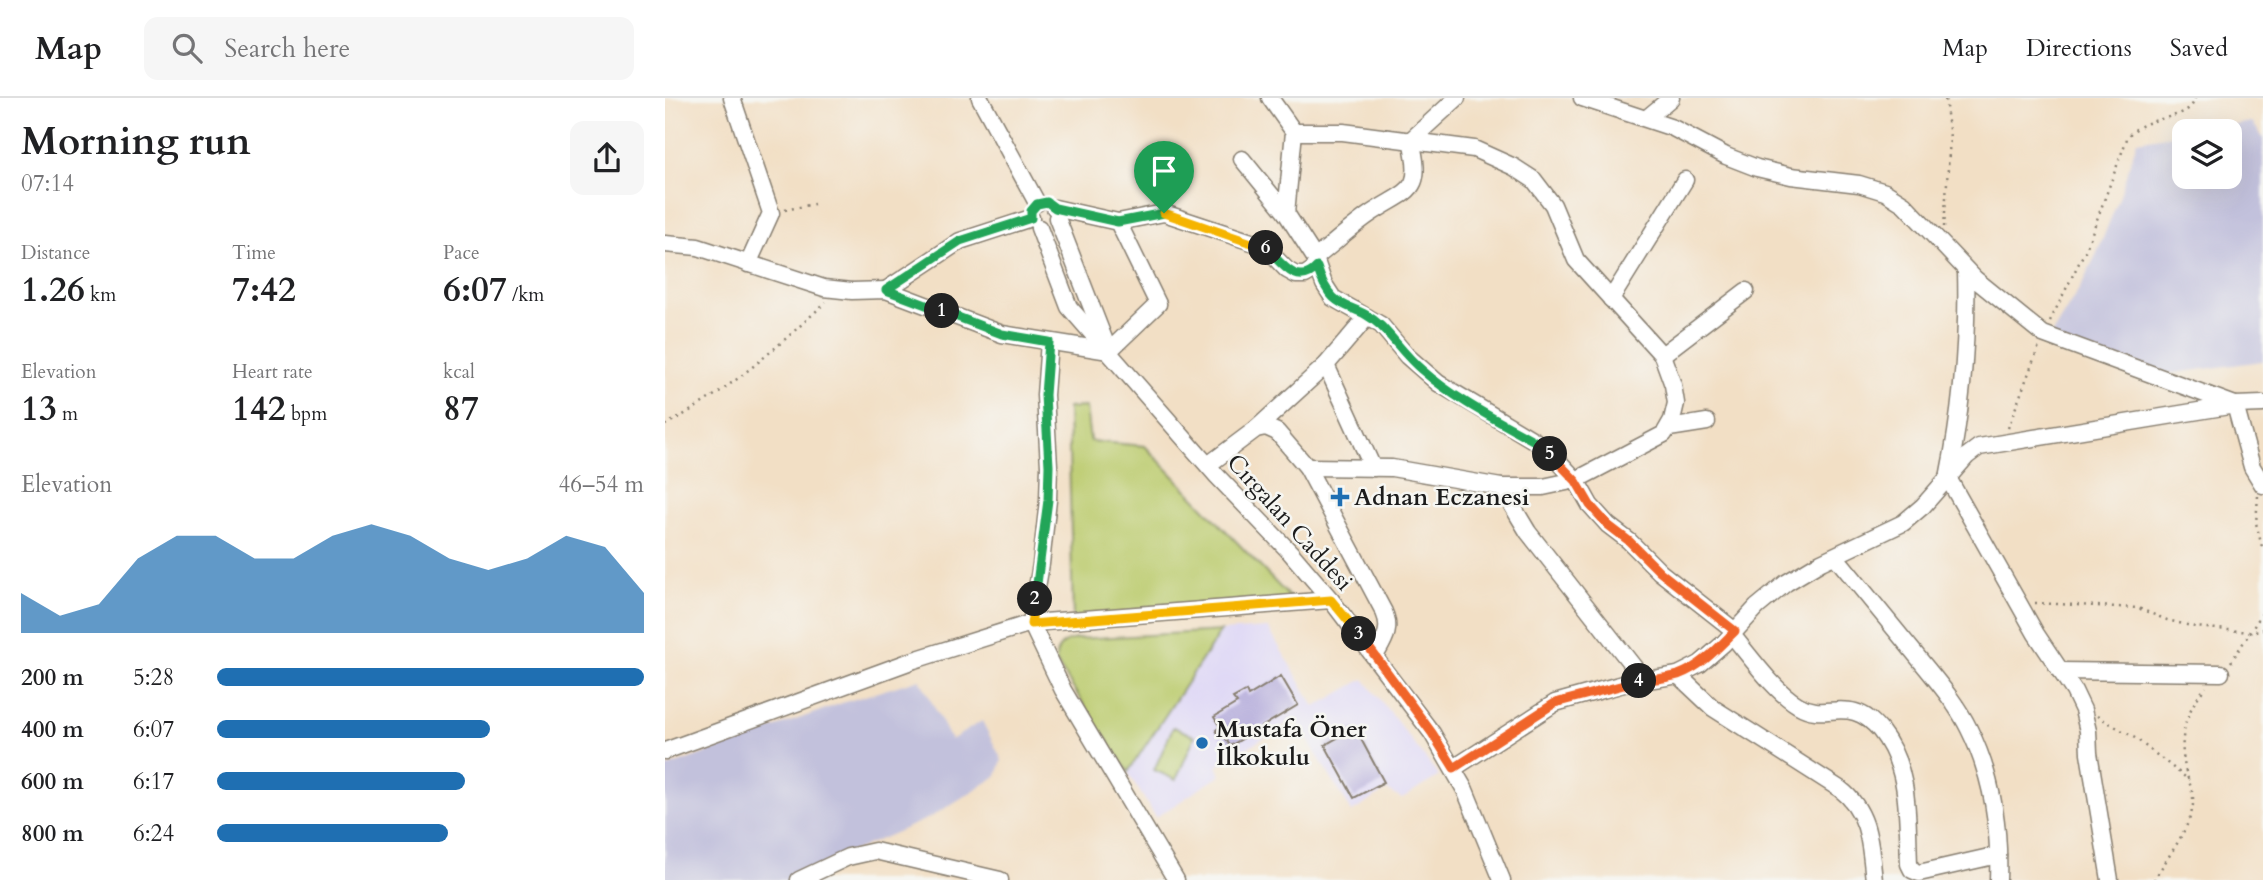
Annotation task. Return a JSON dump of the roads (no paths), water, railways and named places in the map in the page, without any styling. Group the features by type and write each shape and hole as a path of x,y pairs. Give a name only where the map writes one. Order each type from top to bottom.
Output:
{"street":[{"path":"731,98 771,212 748,264"},
{"name":"Cırgalan Caddesi","path":"979,98 1036,217 1069,307 1208,466 1290,552 1375,656 1432,733 1454,768 1476,813 1502,880"},
{"path":"1270,98 1294,132 1286,212"},
{"path":"1411,141 1457,98"},
{"path":"1582,98 1647,118 1698,139 1726,156 1757,169 1791,177 1842,181 1875,188 1904,204 1966,270 2043,334 2235,405"},
{"path":"1647,118 1671,98"},
{"path":"1294,132 1343,132 1474,149 1514,167 1534,180 1553,205 1576,260 1662,355 1675,394 1675,412 1664,434 1576,481 1543,488 1501,488 1392,468 1307,467"},
{"path":"886,290 960,241 1036,217 1047,202 1056,213 1118,222 1164,213 1264,246 1287,270 1296,275 1309,274 1316,262 1370,214 1408,191 1414,181 1417,165 1411,141"},
{"path":"1242,159 1286,212 1316,262 1324,284 1333,298 1381,326 1407,356 1438,383 1545,447 1576,481 1590,505 1608,525 1734,633 1783,694 1798,705 1820,713 1848,710 1862,714 1872,721 1885,736 1898,759 1905,781 1909,864 1912,870 1919,873 1998,855"},
{"path":"1611,299 1685,180"},
{"path":"1036,217 1049,228 1056,213"},
{"name":"Cırgalan Caddesi","path":"1056,213 1109,351"},
{"path":"665,244 698,247 810,284 838,290 886,290 1002,334 1109,351 1158,304 1118,222"},
{"path":"1966,270 1964,370 1948,478 2036,634 2074,691 2083,710 2110,880"},
{"path":"1662,355 1746,291"},
{"path":"1208,466 1256,429 1327,365 1367,317"},
{"path":"1049,342 1045,395 1048,500 1031,624 1063,690 1176,880"},
{"path":"1327,365 1373,467"},
{"path":"1454,768 1555,703 1644,680 1678,675 1700,664 1734,633 1757,607 1786,583 1903,523 1923,506 1972,451 1986,444 2235,405 2263,404"},
{"path":"2235,405 2252,467 2262,485"},
{"path":"1669,428 1707,422"},
{"path":"1256,429 1266,427 1277,432 1307,467 1387,617 1388,635 1375,656"},
{"path":"1501,488 1528,532 1644,680"},
{"path":"1835,556 1952,700 1969,728 1990,788 1999,880"},
{"path":"665,751 902,664 1031,624 1331,600"},
{"path":"2060,671 2221,673"},
{"path":"1678,675 1713,709 1840,789 1854,802 1866,824 1874,880"},
{"path":"799,880 848,857 874,851 1000,880"}],"place":[{"name":"Adnan Eczanesi","path":"1340,497"},
{"name":"Mustafa Öner İlkokulu","path":"1202,743"}]}
